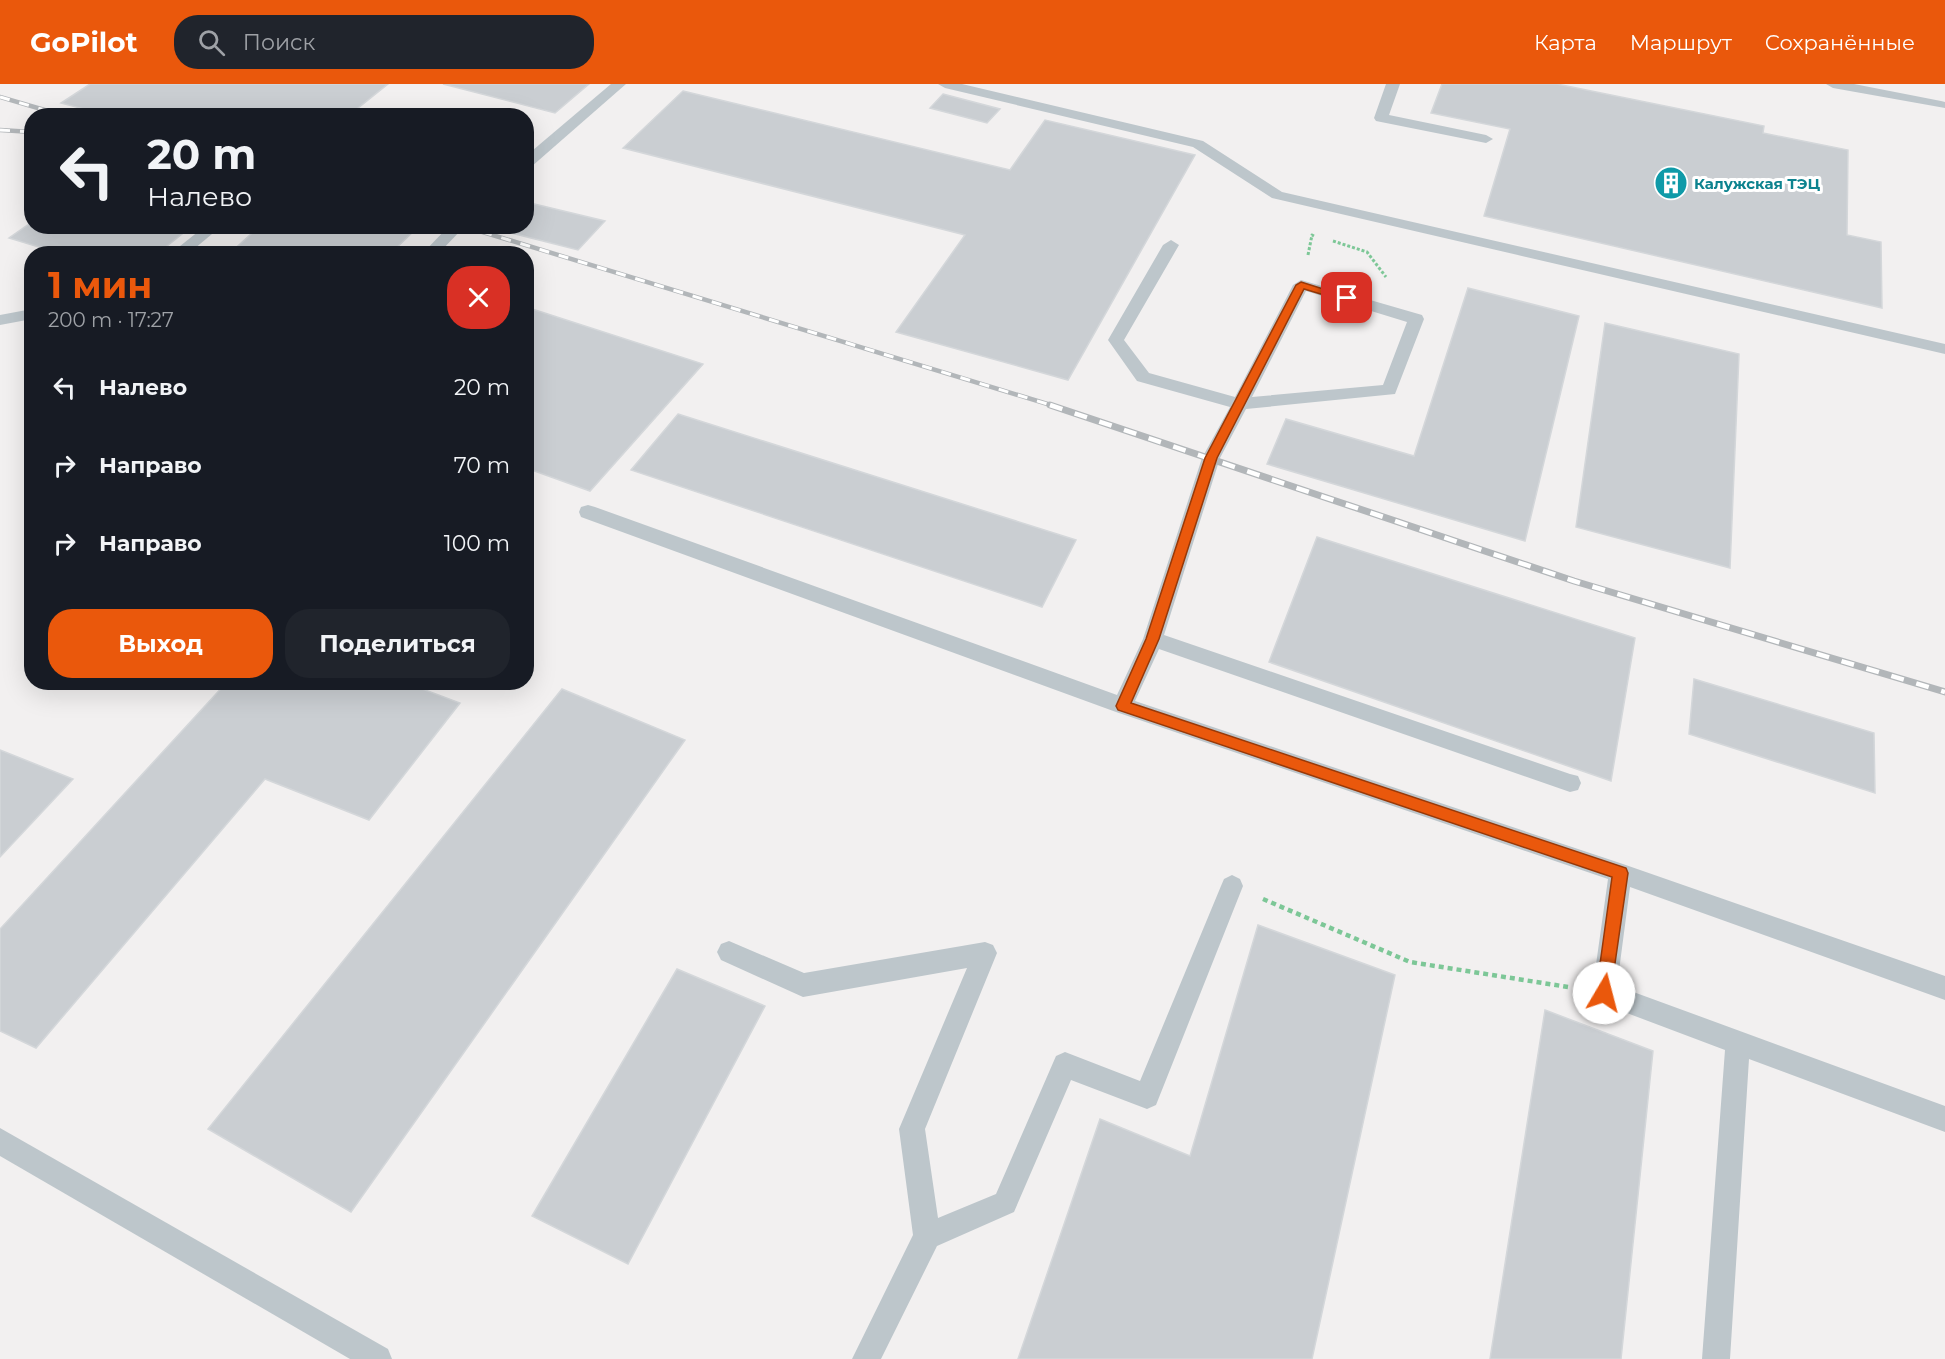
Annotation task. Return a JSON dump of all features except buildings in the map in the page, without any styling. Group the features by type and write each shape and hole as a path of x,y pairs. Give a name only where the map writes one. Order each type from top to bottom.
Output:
{"lane":[{"path":"534,157 619,84"},
{"path":"945,84 1198,144 1277,195 1945,349"},
{"path":"1393,84 1381,118 1486,139"},
{"path":"1833,84 1943,105"},
{"path":"1935,88 1943,105"},
{"path":"188,246 204,234"},
{"path":"437,246 450,234"},
{"path":"1123,706 1153,639 1211,458 1240,404 1301,285 1416,319 1389,390 1240,404 1143,377 1116,340 1171,245"},
{"path":"0,320 24,316"},
{"path":"588,512 1123,706 1620,873 1945,988"},
{"path":"1153,639 1570,783"},
{"path":"1620,873 1604,993 1945,1119"},
{"path":"927,1236 1005,1203 1065,1065 1147,1096 1232,886"},
{"path":"729,952 803,985 985,953 912,1129 927,1236 866,1359"},
{"path":"1716,1359 1738,1042"},
{"path":"0,1141 378,1359"}],"path":[{"path":"1232,886 1410,962 1604,993"}],"railway":[{"path":"0,97 38,108"},
{"path":"0,130 24,132"},
{"path":"489,234 529,246"},
{"path":"534,248 1054,406"},
{"path":"1050,405 1574,581 1945,692"}],"place":[{"name":"Калужская ТЭЦ","path":"1671,183"}],"route":[{"path":"1347,298 1301,285 1211,458 1153,639 1123,706 1620,873 1604,993"}]}
